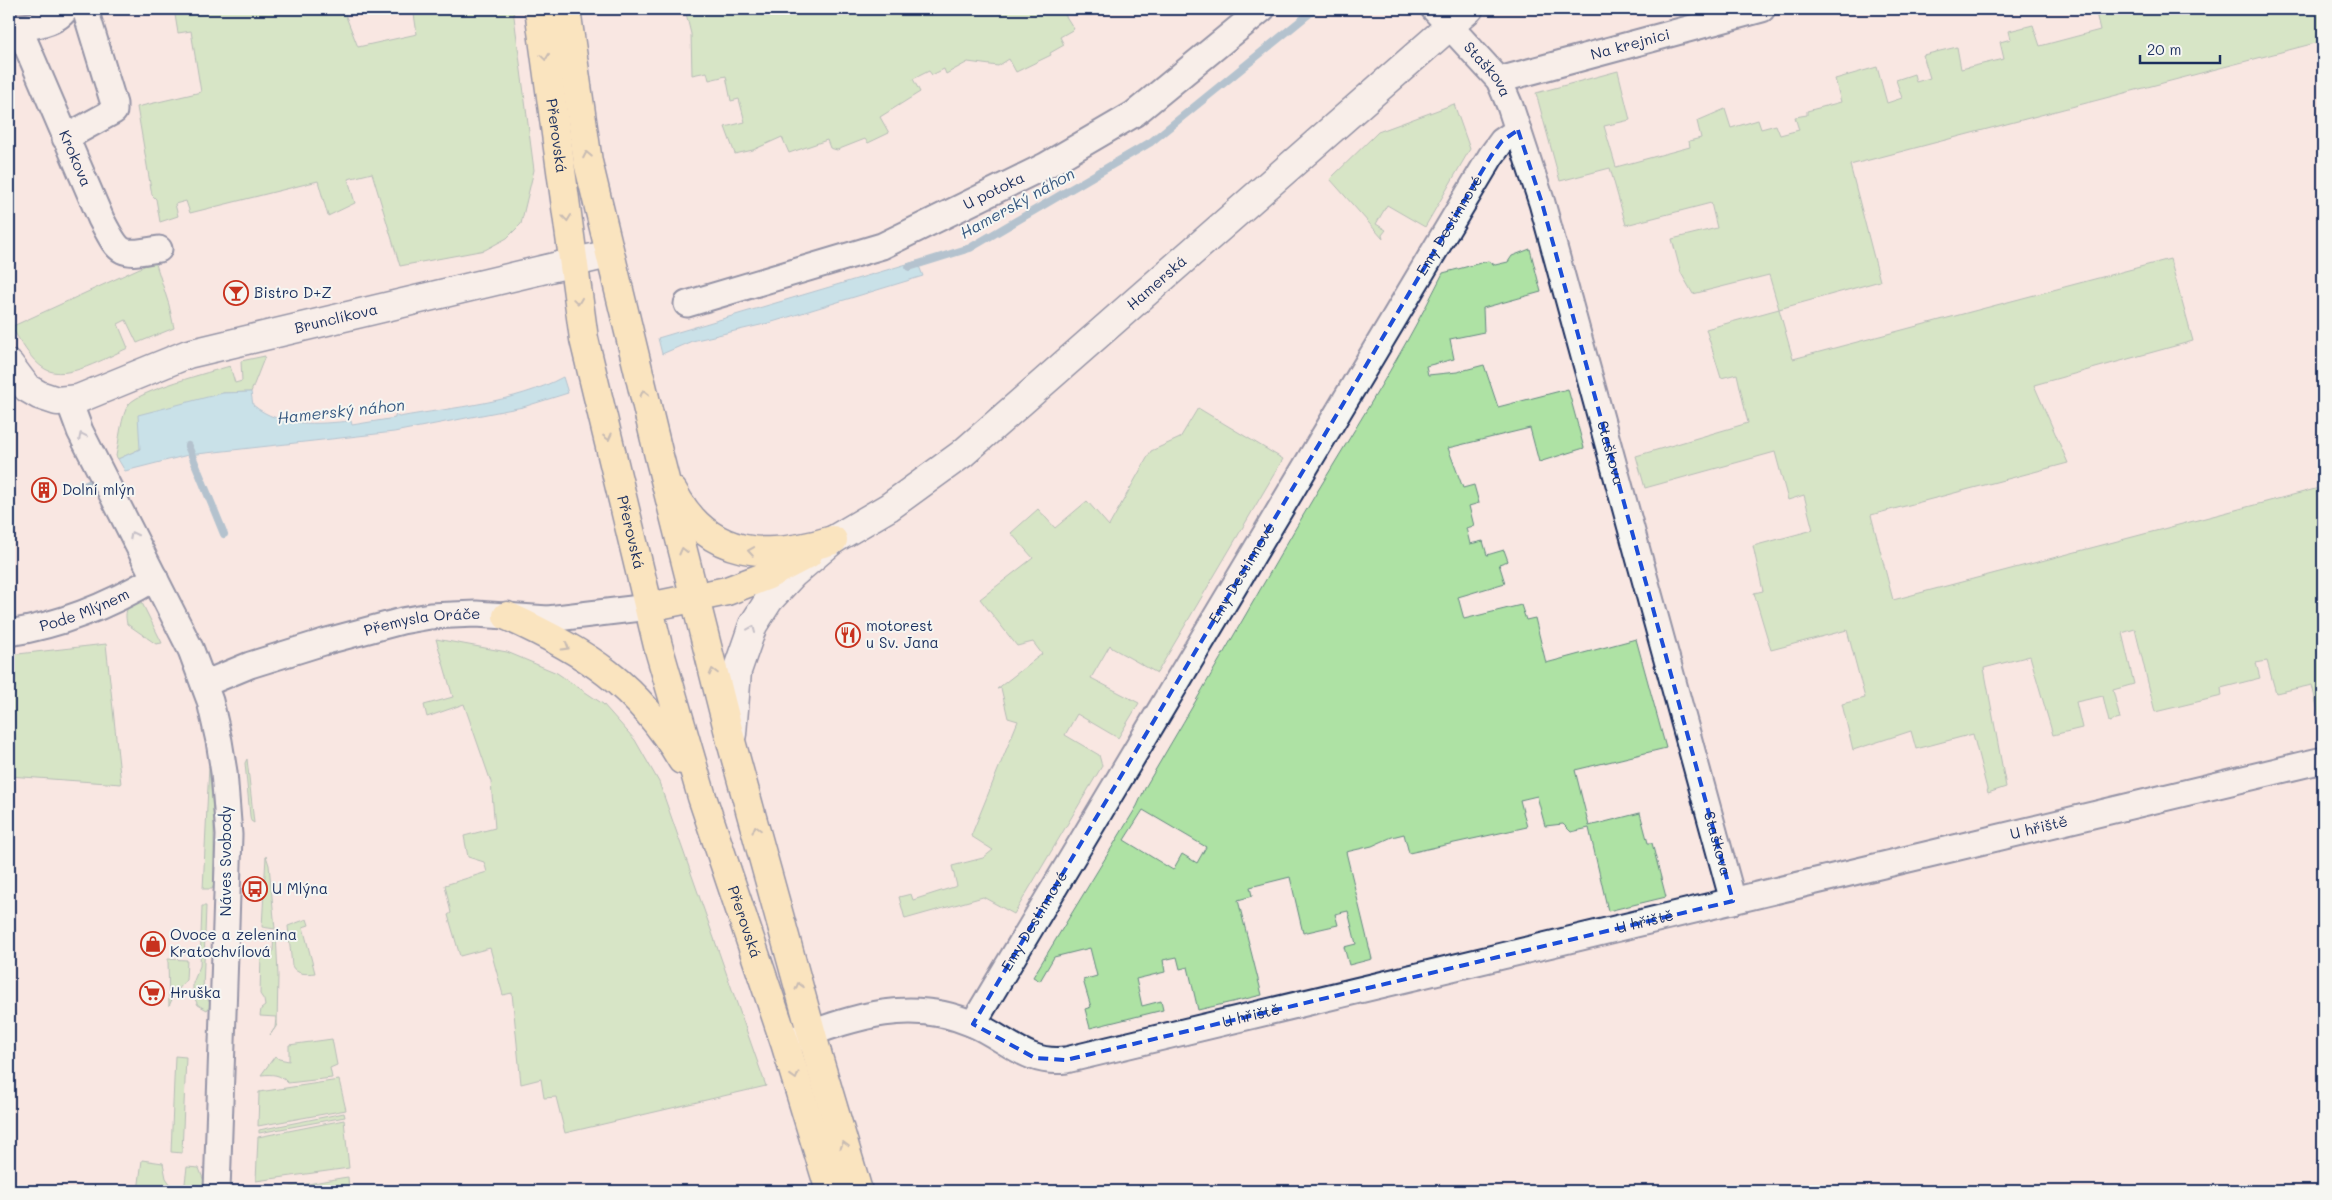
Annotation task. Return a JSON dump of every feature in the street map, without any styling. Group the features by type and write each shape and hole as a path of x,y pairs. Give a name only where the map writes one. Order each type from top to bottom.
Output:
{"main road":[{"name":"Přerovská","path":"539,9 584,339 658,646 702,797 785,1043 830,1191"},
{"name":"Přerovská","path":"566,9 585,145 609,254 732,745 858,1191"},
{"path":"659,456 678,499 689,515 705,530 725,543 749,551 778,552 796,551 833,540"},
{"path":"649,607 727,591 766,576 833,540"},
{"path":"507,616 584,657 626,688 647,709 663,729 702,797"}],"street":[{"name":"Krokova","path":"66,9 62,15 52,21 14,28 101,219 120,250 132,254 159,249"},
{"path":"65,138 114,112 114,104 85,9"},
{"name":"U potoka","path":"687,304 882,246 1044,166 1134,114 1262,9"},
{"name":"Hamerská","path":"732,745 732,712 737,671 753,625 769,600 780,588 833,540 889,507 962,454 1441,18 1469,9"},
{"name":"Na krejnici","path":"1499,80 1762,9"},
{"name":"Staškova","path":"1441,18 1499,80 1518,130 1542,203 1733,901"},
{"name":"Emy Destinnové","path":"973,1024 1491,156 1502,141 1518,130"},
{"name":"Brunclíkova","path":"69,401 83,398 167,361 188,354 609,254"},
{"path":"9,364 27,388 39,395 57,401 69,401"},
{"name":"Náves Svobody","path":"69,401 80,431 191,650 204,684 219,741 224,772 228,834 217,1191"},
{"name":"Pode Mlýnem","path":"9,633 45,626 82,614 155,578"},
{"name":"Přemysla Oráče","path":"204,684 250,665 402,621 453,614 565,618 649,607"},
{"name":"U hřiště","path":"973,1024 1035,1058 1049,1061 1066,1060 2323,760"},
{"path":"785,1043 867,1015 895,1011 921,1010 946,1014 973,1024"}],"highlighted area":[{"path":"1518,130 1542,203 1733,901 1066,1060 1035,1058 973,1024 1491,156 1502,141"}],"green space":[{"path":"174,9 343,9 358,47 417,34 414,14 439,9 513,9 534,170 521,224 507,238 485,250 400,266 372,173 348,179 355,203 328,216 318,181 190,213 186,201 175,204 178,216 160,222 156,199 152,195 137,107 201,92 191,31 178,33"},
{"path":"685,9 1064,9 1062,10 1074,29 1060,37 1064,45 1050,53 1051,55 1016,72 1009,59 998,66 968,62 946,74 944,69 932,75 929,71 913,79 920,92 880,117 889,133 868,143 865,139 837,150 830,148 827,140 789,153 782,137 753,150 735,154 725,127 745,122 739,99 731,101 726,76 709,80 707,72 692,75 691,34"},
{"path":"2163,9 2195,9 2196,11 2204,9 2323,9 2323,41 1850,165 1880,281 1779,309 1769,275 1693,294 1681,273 1672,239 1717,228 1711,203 1626,225 1610,168 1560,181 1536,93 1618,71 1630,120 1604,126 1616,167 1690,147 1689,141 1701,138 1697,121 1725,109 1731,128 1758,120 1761,129 1776,125 1780,135 1799,130 1795,117 1807,115 1807,111 1841,102 1835,79 1877,67 1887,103 1902,98 1896,80 1914,74 1916,82 1930,78 1923,55 1957,47 1961,69 2004,59 2000,42 2011,39 2009,31 2033,25 2040,46 2100,30 2096,13 2145,10 2146,14"},
{"path":"1454,104 1470,149 1425,227 1387,205 1376,224 1386,230 1382,235 1383,239 1330,179 1378,132"},
{"path":"1530,249 1541,292 1483,308 1484,332 1450,339 1454,359 1426,366 1428,375 1457,372 1484,365 1498,407 1568,389 1584,448 1539,462 1530,428 1448,448 1463,488 1474,485 1479,503 1469,506 1474,526 1466,528 1470,544 1483,541 1487,555 1504,550 1508,561 1499,564 1505,583 1458,597 1464,619 1521,605 1526,620 1535,618 1546,663 1636,639 1666,748 1575,770 1589,826 1640,813 1648,843 1652,843 1666,897 1608,911 1589,828 1571,832 1563,824 1545,826 1537,796 1520,800 1527,827 1409,853 1404,834 1372,846 1346,852 1372,959 1349,965 1344,947 1356,944 1348,911 1335,914 1338,925 1303,933 1290,877 1250,887 1252,896 1238,900 1262,995 1198,1010 1188,967 1180,969 1177,957 1163,960 1165,972 1136,979 1142,1006 1161,1001 1163,1010 1090,1028 1085,1009 1091,1007 1083,980 1097,976 1090,948 1054,957 1040,981 1033,977 1137,806 1146,786 1294,531 1390,371 1443,273 1488,261 1495,265 1508,262 1512,256","holes":["1143,810 1206,847 1197,863 1182,854 1173,870 1124,840"]},
{"path":"2170,259 2193,341 2034,385 2068,463 1871,515 1893,600 2323,487 2323,629 2321,630 2323,639 2323,733 2312,685 2276,693 2267,661 2256,663 2260,678 2221,688 2222,696 2155,712 2135,629 2122,633 2134,684 2113,690 2120,719 2109,722 2103,696 2076,702 2082,728 2053,735 2030,656 1984,668 2006,787 1988,793 1973,734 1916,749 1911,731 1853,750 1842,704 1865,698 1847,630 1771,650 1754,593 1763,591 1753,546 1813,530 1804,495 1788,500 1775,452 1645,488 1636,456 1748,423 1737,374 1721,378 1706,329 1779,309 1793,359"},
{"path":"155,261 174,328 137,343 126,320 118,324 128,348 86,367 64,372 54,372 45,369 30,355 11,327"},
{"path":"265,356 251,392 223,393 140,449 118,459 116,456 124,415 129,404 136,399 176,382 230,366 235,383 242,381 241,361"},
{"path":"1198,408 1283,459 1157,673 1112,648 1110,645 1091,678 1139,703 1118,738 1077,714 1065,735 1099,755 1102,766 1014,914 983,897 905,919 899,897 911,894 913,900 957,886 952,866 983,858 993,850 971,836 1018,721 1008,718 1001,688 997,689 1042,654 1033,642 1017,646 980,599 1033,558 1011,533 1038,509 1055,528 1087,501 1109,526 1151,451 1180,438"},
{"path":"136,602 142,603 162,643 156,644 127,624 128,608"},
{"path":"436,639 507,652 557,673 603,704 635,740 659,782 766,1086 565,1133 556,1097 544,1098 541,1079 521,1084 512,993 503,995 490,948 460,956 448,915 451,913 445,885 487,872 484,862 468,857 464,836 495,828 491,782 464,704 427,717 424,705 453,697"},
{"path":"106,644 121,784 9,776 9,655"},
{"path":"247,759 254,823 251,821 250,816 245,763"},
{"path":"209,766 214,824 214,885 212,889 203,889"},
{"path":"266,856 269,865 275,929 262,927"},
{"path":"202,906 206,906 203,991 211,1005 207,1010 198,1005 193,995 193,983 200,966"},
{"path":"307,919 309,925 303,927 315,973 305,974 296,971 292,966 288,926"},
{"path":"261,931 276,932 278,976 277,1025 275,1028 276,1017 260,1016 261,1009 265,1006 260,994 261,953 273,951 274,934"},
{"path":"168,959 187,960 186,980 174,995 169,1006"},
{"path":"332,1039 337,1065 330,1068 332,1078 288,1083 276,1075 261,1075 275,1056 289,1061 289,1045"},
{"path":"175,1056 186,1057 182,1153 171,1152"},
{"path":"339,1080 346,1110 258,1126 259,1092"},
{"path":"344,1113 345,1117 259,1133 259,1130"},
{"path":"344,1120 349,1168 256,1181 258,1137"},
{"path":"142,1160 163,1163 166,1178 175,1191 138,1191"},
{"path":"187,1167 199,1168 205,1184 200,1191 184,1191"},
{"path":"348,1177 349,1191 268,1191 341,1178"}],"water":[{"path":"917,261 923,276 769,323 692,341 662,354 658,338"},
{"path":"563,377 568,393 523,407 394,432 188,455 125,471 118,459 140,449 138,415 223,393 251,392 253,405 275,418 287,421 325,423 351,421 352,425 395,418 395,415 399,417 484,403 525,393"}],"waterway":[{"name":"Hamerský náhon","path":"909,267 970,248 1151,142 1315,9"},
{"path":"188,446 224,534"},
{"name":"Hamerský náhon","path":"80,488 89,484"}],"place":[{"name":"Bistro D+Z","path":"236,293"},
{"name":"Dolní mlýn","path":"44,490"},
{"name":"motorest u Sv. Jana","path":"848,635"},
{"name":"U Mlýna","path":"255,889"},
{"name":"Ovoce a zelenina Kratochvílová","path":"153,944"},
{"name":"Hruška","path":"152,993"}]}
